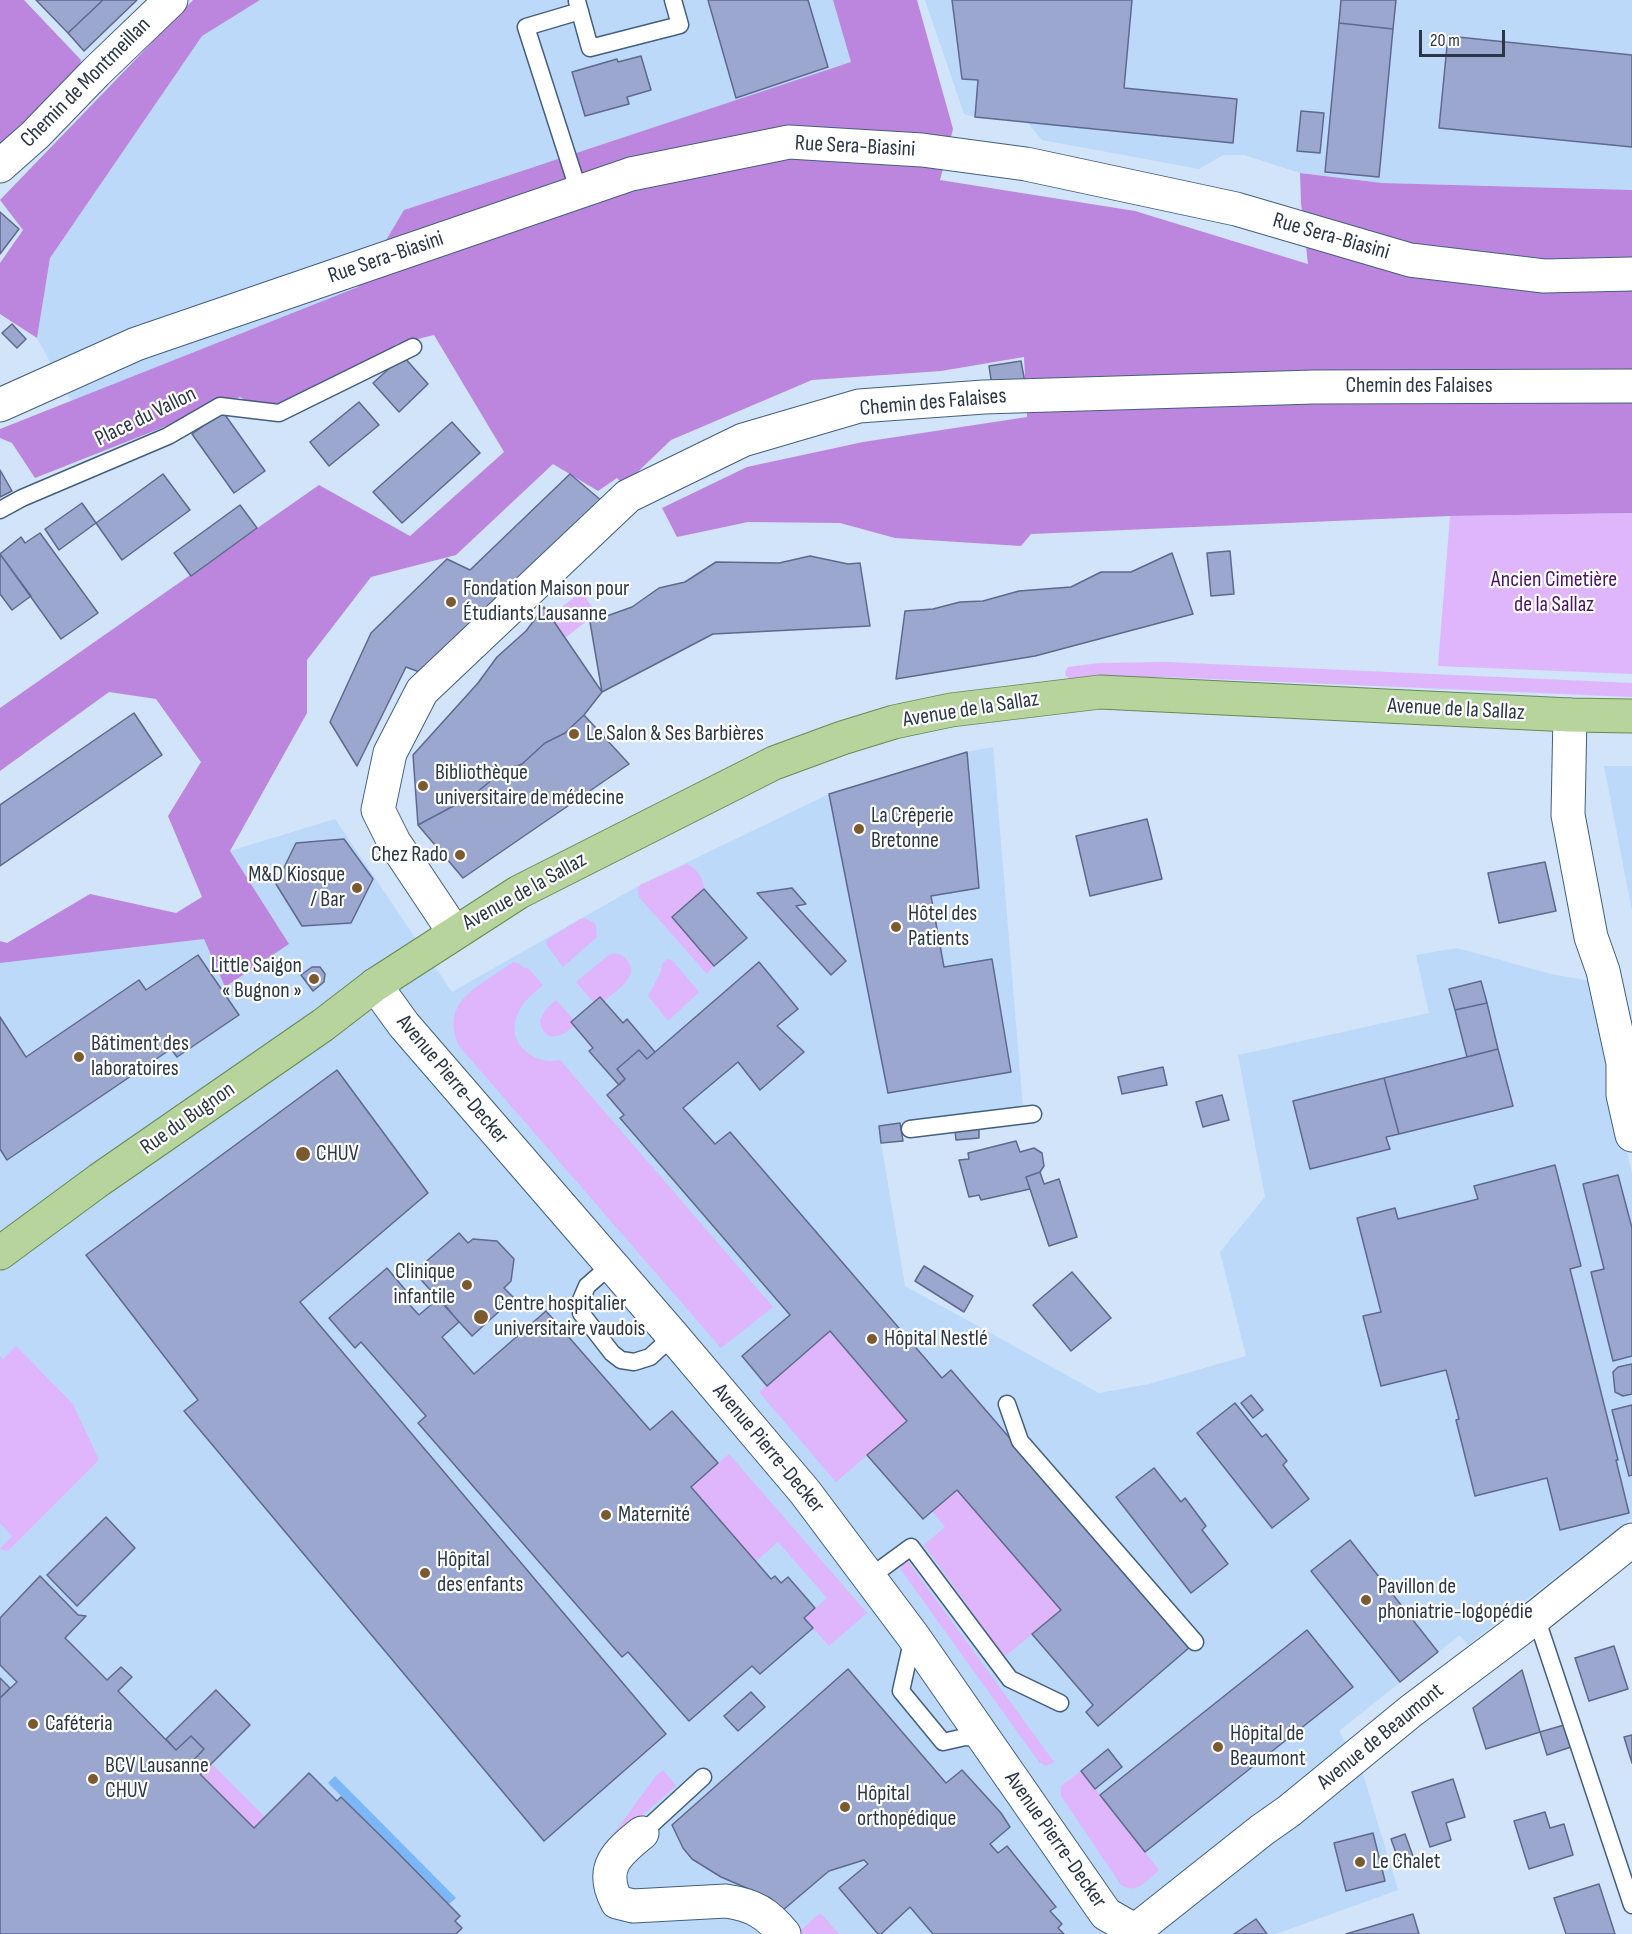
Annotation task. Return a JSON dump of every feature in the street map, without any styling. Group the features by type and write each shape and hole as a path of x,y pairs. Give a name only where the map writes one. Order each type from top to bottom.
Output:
{"main road":[{"name":"Avenue de la Sallaz","path":"375,985 519,892 774,763 894,722 951,710 1100,692 1632,716"},
{"name":"Rue du Bugnon","path":"0,1252 99,1180 323,1025 375,985"}],"street":[{"name":"Chemin de Montmeillan","path":"0,166 35,135 171,0"},
{"name":"Rue Sera-Biasini","path":"0,405 136,344 631,174 789,142 922,150 1026,164 1236,209 1410,260 1544,276 1632,274"},
{"name":"Chemin des Falaises","path":"454,933 394,843 378,810 390,753 422,691 628,496 743,440 859,406 984,397 1314,387 1632,386"},
{"path":"1570,715 1568,815 1591,938 1603,971 1623,1063 1623,1095 1632,1135"},
{"name":"Avenue Pierre-Decker","path":"375,985 411,1033 805,1492 913,1636 1106,1914 1132,1932"},
{"name":"Avenue de Beaumont","path":"1132,1932 1632,1540"},
{"path":"642,1833 615,1858 610,1870 609,1885 617,1902 633,1905 726,1901 741,1903 756,1908 784,1934"}],"lane":[{"path":"579,192 526,27 578,5 590,48 680,25 674,0"},
{"name":"Place du Vallon","path":"0,510 22,498 168,436 220,406 279,413 413,347"},
{"path":"910,1129 1033,1114"},
{"path":"611,1265 587,1286 581,1300 581,1313 612,1353 621,1360 634,1362 650,1358 673,1336"},
{"path":"1007,1404 1020,1441 1195,1642"},
{"path":"870,1577 911,1547 1010,1679 1060,1703"},
{"path":"1536,1617 1632,1905"},
{"path":"642,1833 703,1777"}],"shaded area":[{"path":"0,0 24,0 81,60 78,74 0,143"},
{"path":"193,0 260,0 202,36 50,258 37,338 0,314 0,263 23,230 0,200"},
{"path":"260,0 833,0 852,62 404,210 358,287 71,401 37,338 50,258 202,35"},
{"path":"833,0 917,0 953,129 940,180 1135,211 1308,264 1300,173 1382,183 1632,190 1632,513 1450,516 1031,534 1021,546 895,538 840,523 748,522 677,537 662,508 747,467 863,442 1027,417 1024,357 941,371 812,380 671,440 624,485 617,478 598,491 553,464 456,555 371,577 307,660 307,713 230,851 289,944 225,987 204,939 0,963 0,941 7,943 90,894 176,913 202,897 168,816 201,762 156,699 109,692 0,771 0,708 319,485 410,536 504,452 434,335 397,344 278,421 240,397 35,478 12,443 0,438 0,429 358,287 404,210 851,62"},
{"path":"925,0 1632,0 1632,190 1382,183 1300,173 1244,155 1223,155 1199,169 1042,140 1027,122 964,114"},
{"name":"Centre hospitalier universitaire vaudois","path":"993,747 1023,1108 879,1126 881,1143 905,1286 1099,1393 1149,1384 1246,1356 1220,1252 1265,1197 1238,1055 1429,1013 1416,955 1457,948 1551,974 1590,981 1632,1174 1632,1518 1468,1645 1460,1635 1339,1731 1363,1774 1398,1890 1276,1934 0,1934 0,963 204,939 225,987 289,944 230,851 335,819 452,992 640,885 829,794 967,752"},
{"path":"1604,766 1632,766 1632,911"}],"green space":[{"name":"Ancien Cimetière de la Sallaz","path":"1632,513 1632,674 1438,666 1450,516"},
{"path":"585,589 587,600 597,613 565,638 550,616"},
{"path":"1166,662 1632,683 1632,697 1166,677 1069,678 1065,672 1068,667 1099,663"},
{"path":"687,864 699,874 704,889 672,917 714,966 707,974 639,897 640,885"},
{"path":"585,918 596,924 597,937 563,967 546,944 547,940"},
{"path":"610,954 624,956 631,972 625,983 614,993 604,1001 600,997 594,1003 576,982"},
{"path":"668,959 672,960 699,992 668,1021 648,996 660,974 663,962"},
{"path":"513,962 525,969 527,967 543,985 525,1001 518,1013 515,1033 524,1050 540,1059 560,1060 773,1307 721,1348 459,1046 454,1030 454,1016 459,1005 477,986"},
{"path":"556,1000 574,1020 571,1022 574,1026 564,1034 549,1036 542,1028 540,1020 546,1009"},
{"path":"830,1331 907,1421 836,1482 759,1392"},
{"path":"16,1346 73,1404 99,1460 8,1551 0,1549 12,1536 0,1523 0,1356 3,1359"},
{"path":"729,1454 867,1613 829,1646 804,1618 827,1598 778,1542 755,1562 691,1487"},
{"path":"957,1490 1061,1610 1007,1655 1002,1654 924,1545 945,1527 932,1511"},
{"path":"907,1560 1054,1762 1046,1766 1039,1762 901,1570 901,1563"},
{"path":"211,1763 265,1817 254,1828 201,1774"},
{"path":"663,1770 676,1786 615,1839 612,1836 655,1777"},
{"path":"1081,1771 1159,1870 1137,1888 1127,1888 1121,1885 1061,1796 1061,1786"},
{"path":"819,1914 839,1934 802,1934 800,1931"}],"water":[{"path":"335,1776 456,1898 449,1904 328,1783"}],"building":[{"path":"36,0 103,0 68,33"},
{"path":"103,0 137,0 84,51 68,33"},
{"path":"708,0 808,0 828,67 736,98"},
{"path":"952,0 1132,0 1124,88 1237,99 1233,143 975,117 978,80 962,79"},
{"path":"1341,0 1396,0 1393,29 1339,23"},
{"path":"1339,23 1393,29 1379,177 1325,172"},
{"path":"1448,36 1632,55 1632,147 1439,128"},
{"path":"641,56 651,90 627,97 629,104 585,116 572,72 617,59 618,62"},
{"path":"1301,111 1324,113 1320,153 1297,151"},
{"path":"0,212 19,229 0,254"},
{"path":"12,324 26,339 17,348 2,333"},
{"path":"403,356 428,384 399,412 373,383"},
{"path":"1021,361 1026,388 993,393 989,366"},
{"path":"359,402 379,425 329,466 310,442"},
{"path":"223,412 265,471 234,493 192,434"},
{"path":"452,422 480,453 402,523 373,492"},
{"path":"0,470 12,491 0,497"},
{"path":"163,474 190,510 122,560 96,523"},
{"name":"Fondation Maison pour Étudiants Lausanne","path":"570,474 603,502 422,673 406,667 357,766 330,722 371,633 447,559 470,570"},
{"path":"82,503 96,523 59,550 45,529"},
{"path":"240,505 257,528 191,576 174,553"},
{"path":"40,533 98,613 61,639 0,554 21,537 25,543"},
{"path":"1230,551 1234,594 1211,596 1207,553"},
{"path":"1172,553 1193,614 1035,656 896,679 905,611 933,609 960,602 983,601 1019,591 1071,587 1101,572 1131,572"},
{"path":"0,554 31,596 12,610 0,594"},
{"path":"810,556 848,564 860,563 870,626 713,634 602,692 590,622 632,607 659,588 685,582 716,562 779,563"},
{"path":"544,607 602,692 584,715 565,733 545,743 522,764 503,771 472,796 418,825 413,755 478,683 497,657 526,631"},
{"path":"134,713 162,755 0,866 0,805"},
{"path":"584,715 629,764 463,878 418,825 472,796 503,771 522,764 545,743 565,733"},
{"name":"Hôtel des Patients","path":"967,752 979,888 931,896 944,967 992,959 1011,1072 888,1093 829,794"},
{"path":"1147,819 1162,879 1090,896 1076,836"},
{"path":"344,839 373,879 351,923 302,926 276,884 296,843"},
{"path":"1545,862 1556,911 1499,923 1488,873"},
{"path":"792,888 806,904 796,906 846,961 831,975 757,893"},
{"path":"704,889 747,938 714,966 672,917"},
{"name":"Bâtiment des laboratoires","path":"198,955 239,1015 177,1057 171,1049 7,1160 0,1149 0,1017 26,1057 139,980 146,990"},
{"name":"Hôpital Nestlé","path":"759,962 798,1009 777,1026 804,1052 760,1090 738,1062 683,1108 715,1144 730,1132 942,1378 951,1370 1190,1647 1098,1726 1086,1712 1093,1705 1032,1634 1061,1610 957,1490 923,1519 867,1455 907,1421 830,1331 767,1386 742,1356 790,1315 620,1118 624,1115 607,1095 625,1079 617,1069 639,1050 647,1059"},
{"name":"Little Saigon « Bugnon »","path":"312,967 320,967 325,974 324,982 313,991 301,975"},
{"path":"1481,981 1487,1003 1455,1010 1449,989"},
{"path":"600,997 623,1023 627,1019 655,1052 647,1059 639,1050 617,1069 625,1079 619,1085 589,1051 593,1048 571,1022"},
{"path":"1487,1003 1498,1049 1467,1057 1455,1010"},
{"path":"1498,1049 1513,1106 1399,1134 1384,1078"},
{"path":"1163,1067 1167,1085 1122,1094 1118,1077"},
{"name":"Hôpital des enfants","path":"337,1070 428,1193 300,1302 666,1734 544,1841 184,1411 198,1400 86,1255"},
{"path":"1384,1078 1399,1134 1386,1137 1390,1149 1310,1169 1293,1101"},
{"path":"1222,1095 1229,1120 1203,1127 1196,1102"},
{"path":"900,1123 903,1141 881,1143 879,1126"},
{"path":"979,1129 979,1138 956,1140 955,1131"},
{"path":"1016,1141 1020,1152 1034,1148 1042,1153 1044,1166 1040,1172 1026,1177 1030,1189 981,1200 979,1195 969,1197 959,1160 969,1159 968,1153"},
{"path":"1555,1165 1581,1266 1570,1269 1629,1513 1560,1530 1547,1478 1475,1496 1446,1370 1381,1386 1363,1316 1381,1312 1357,1218 1395,1208 1398,1219 1478,1199 1474,1186"},
{"path":"1040,1172 1044,1184 1059,1179 1077,1237 1049,1246 1026,1177"},
{"path":"1618,1175 1632,1228 1632,1356 1613,1361 1591,1272 1604,1269 1583,1184"},
{"name":"Clinique infantile","path":"459,1233 468,1243 473,1239 497,1241 514,1259 511,1281 504,1288 514,1298 472,1336 414,1272"},
{"path":"924,1266 973,1296 964,1312 915,1281"},
{"name":"Maternité","path":"387,1268 412,1298 407,1302 419,1315 439,1298 459,1322 442,1337 474,1374 546,1311 650,1430 672,1411 718,1463 691,1487 771,1579 775,1576 781,1583 788,1577 815,1608 804,1618 813,1628 760,1674 752,1666 689,1721 628,1652 622,1657 418,1423 426,1416 361,1342 355,1348 329,1318"},
{"path":"1072,1272 1111,1318 1071,1351 1033,1305"},
{"path":"1632,1364 1632,1394 1623,1396 1615,1392 1613,1372 1618,1367"},
{"path":"1251,1395 1263,1410 1253,1418 1241,1403"},
{"path":"1235,1403 1262,1437 1266,1434 1287,1461 1283,1465 1309,1499 1272,1528 1197,1433"},
{"path":"1632,1405 1632,1475 1629,1476 1612,1410"},
{"path":"1154,1468 1181,1502 1185,1498 1206,1526 1202,1530 1228,1564 1191,1593 1116,1497"},
{"path":"106,1517 135,1548 77,1606 47,1575"},
{"name":"Pavillon de phoniatrie-logopédie","path":"1350,1540 1438,1652 1400,1682 1311,1571"},
{"path":"40,1576 78,1615 86,1616 65,1638 107,1680 121,1667 132,1677 118,1691 176,1750 191,1736 204,1749 190,1764 254,1828 309,1773 337,1801 341,1797 396,1851 460,1916 455,1921 462,1928 456,1934 0,1934 0,1698 17,1682 0,1665 0,1618"},
{"name":"Hôpital de Beaumont","path":"1307,1630 1353,1687 1145,1852 1100,1795"},
{"path":"1614,1646 1628,1689 1589,1701 1575,1658"},
{"name":"Hôpital orthopédique","path":"848,1669 946,1783 962,1770 1001,1813 1010,1827 990,1844 998,1853 1007,1846 1056,1907 1050,1911 1062,1924 1058,1928 1064,1934 933,1934 910,1907 881,1934 878,1934 839,1888 868,1864 864,1860 829,1871 783,1910 770,1898 721,1877 692,1859 683,1848 672,1825"},
{"path":"1522,1670 1540,1732 1486,1749 1473,1708"},
{"path":"0,1678 10,1688 0,1698"},
{"path":"216,1690 250,1725 201,1774 190,1764 204,1749 191,1736 176,1750 166,1739"},
{"path":"751,1692 765,1707 738,1731 724,1716"},
{"path":"1564,1725 1571,1747 1547,1755 1540,1732"},
{"path":"1632,1735 1632,1763 1624,1737"},
{"path":"1108,1749 1122,1767 1095,1789 1081,1771"},
{"path":"1453,1779 1465,1817 1446,1823 1451,1840 1430,1847 1412,1792"},
{"path":"1545,1812 1550,1828 1564,1824 1573,1855 1529,1869 1514,1821"},
{"name":"Le Chalet","path":"1373,1833 1385,1881 1346,1891 1334,1843"},
{"path":"1405,1834 1414,1859 1400,1864 1391,1839"},
{"path":"1599,1884 1615,1934 1566,1934 1554,1898"},
{"path":"1413,1914 1419,1934 1346,1934"},
{"path":"1256,1919 1267,1934 1234,1934 1250,1923"}],"place":[{"name":"Fondation Maison pour Étudiants Lausanne","path":"451,602"},
{"name":"Le Salon & Ses Barbières","path":"574,734"},
{"name":"Bibliothèque universitaire de médecine","path":"423,786"},
{"name":"La Crêperie Bretonne","path":"859,829"},
{"name":"Chez Rado","path":"460,855"},
{"name":"M&D Kiosque / Bar","path":"357,888"},
{"name":"Hôtel des Patients","path":"896,927"},
{"name":"Little Saigon « Bugnon »","path":"314,979"},
{"name":"Bâtiment des laboratoires","path":"79,1057"},
{"name":"CHUV","path":"303,1154"},
{"name":"Clinique infantile","path":"467,1285"},
{"name":"Centre hospitalier universitaire vaudois","path":"481,1317"},
{"name":"Hôpital Nestlé","path":"872,1339"},
{"name":"Maternité","path":"606,1515"},
{"name":"Hôpital des enfants","path":"425,1573"},
{"name":"Pavillon de phoniatrie-logopédie","path":"1366,1600"},
{"name":"Caféteria","path":"33,1724"},
{"name":"Hôpital de Beaumont","path":"1218,1747"},
{"name":"BCV Lausanne CHUV","path":"93,1779"},
{"name":"Hôpital orthopédique","path":"845,1807"},
{"name":"Le Chalet","path":"1360,1862"}]}
